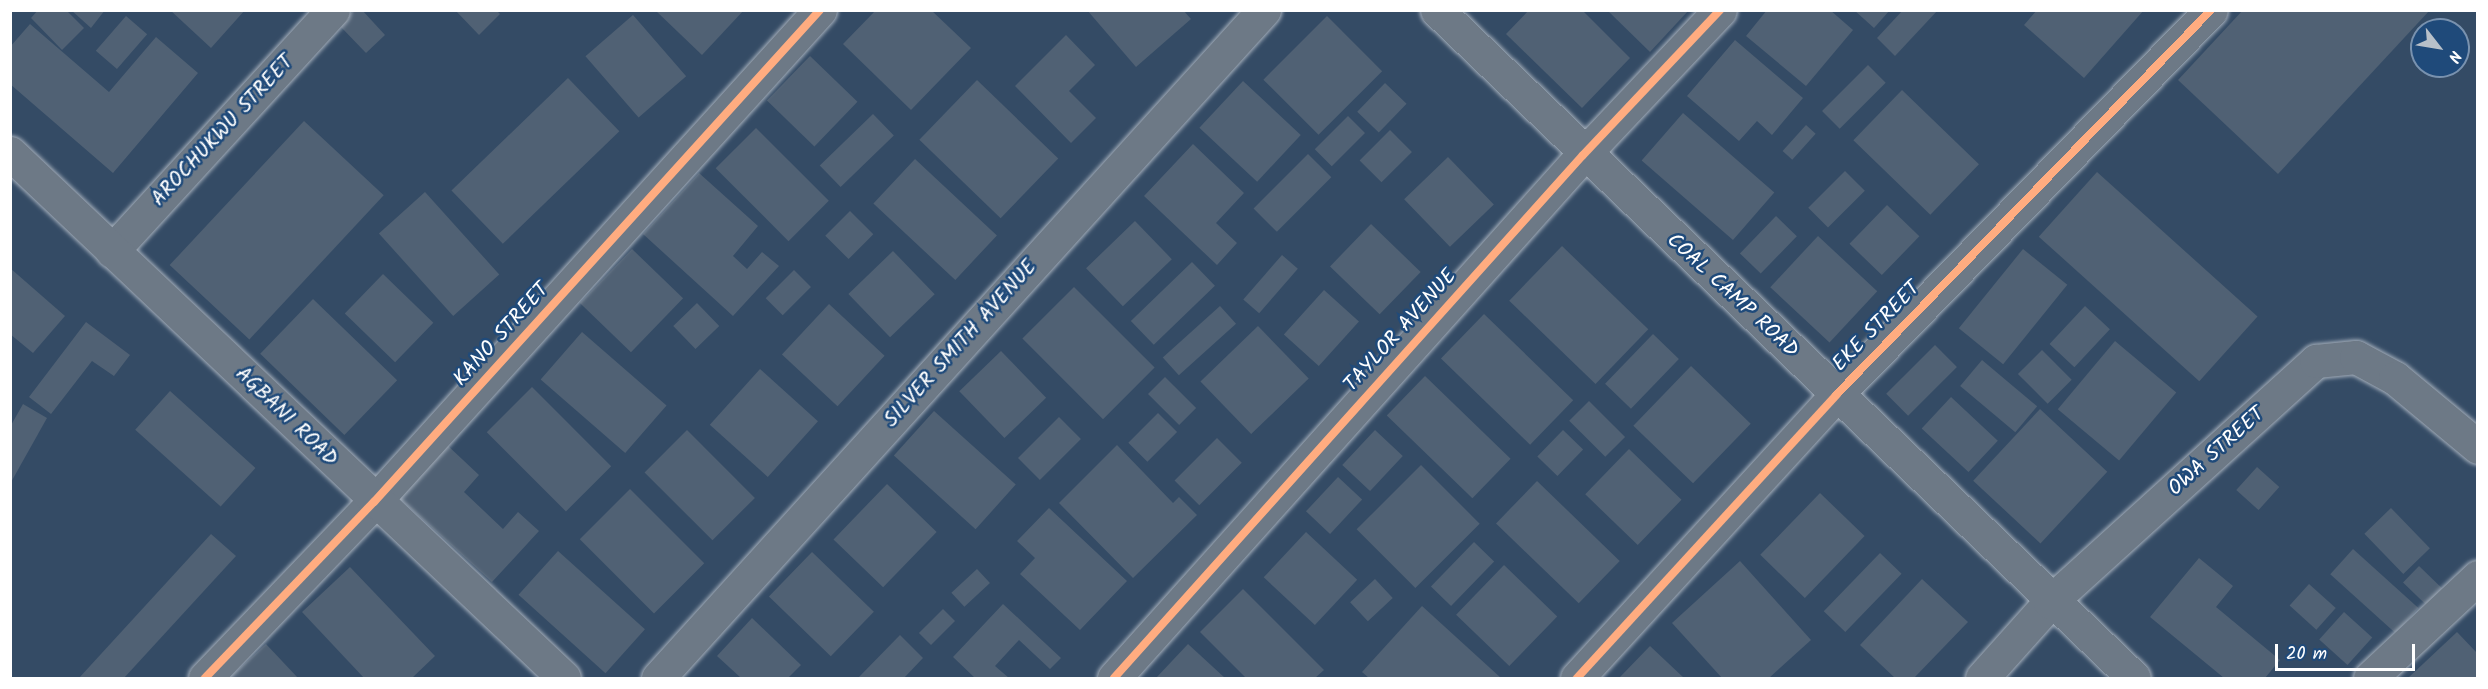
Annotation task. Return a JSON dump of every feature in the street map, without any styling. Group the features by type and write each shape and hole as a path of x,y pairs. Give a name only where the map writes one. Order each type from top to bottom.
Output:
{"street":[{"name":"AROCHUKWU STREET","path":"112,251 333,10"},
{"name":"KANO STREET","path":"205,678 374,502 820,10"},
{"name":"SILVER SMITH AVENUE","path":"658,678 1264,10"},
{"name":"COAL CAMP ROAD","path":"1437,10 1583,155 1836,394 2050,602 2134,678"},
{"name":"TAYLOR AVENUE","path":"1114,678 1583,155 1720,10"},
{"name":"EKE STREET","path":"1577,678 1836,394 2211,10"},
{"name":"AGBANI ROAD","path":"14,163 112,251 374,502 564,678"},
{"name":"OWA STREET","path":"1982,678 2050,602 2316,362 2355,357 2395,378 2478,447"},
{"path":"2370,678 2478,577"}],"building":[{"path":"38,10 66,10 84,28 62,50 31,18"},
{"path":"71,10 105,10 91,28"},
{"path":"170,10 245,10 211,48"},
{"path":"354,10 362,10 385,35 366,53 339,25"},
{"path":"455,10 496,10 500,14 479,35"},
{"path":"655,10 744,10 702,55"},
{"path":"876,10 931,10 971,48 911,110 843,44"},
{"path":"1087,10 1183,10 1191,19 1136,67"},
{"path":"1529,10 1582,10 1630,58 1582,108 1506,34"},
{"path":"1607,10 1689,10 1650,52"},
{"path":"1767,10 1830,10 1853,30 1806,86 1746,36"},
{"path":"1854,10 1890,10 1874,28"},
{"path":"1903,10 1938,10 1895,56 1877,38"},
{"path":"2037,10 2144,10 2084,78 2024,25"},
{"path":"2243,10 2430,10 2423,18 2410,18 2410,32 2278,174 2178,80"},
{"path":"633,15 686,76 639,117 585,56"},
{"path":"126,16 147,34 117,69 96,51"},
{"path":"1327,16 1382,71 1319,135 1263,80"},
{"path":"30,24 109,92 156,37 198,73 113,173 10,84 10,47"},
{"path":"1066,35 1095,65 1069,91 1096,118 1071,143 1015,86"},
{"path":"1735,40 1803,98 1772,135 1757,121 1739,141 1687,96"},
{"path":"810,56 857,102 814,146 767,101"},
{"path":"1868,65 1886,83 1840,129 1822,111"},
{"path":"568,78 619,131 503,244 451,191"},
{"path":"977,80 1058,158 1001,218 919,140"},
{"path":"1243,81 1301,135 1257,182 1199,128"},
{"path":"1385,83 1407,104 1379,133 1357,112"},
{"path":"1902,90 1979,164 1930,215 1853,140"},
{"path":"1683,113 1774,192 1733,240 1642,161"},
{"path":"873,114 894,136 841,187 820,165"},
{"path":"1348,116 1365,133 1332,166 1315,149"},
{"path":"304,121 384,195 249,339 170,265"},
{"path":"1806,125 1816,134 1792,160 1783,151"},
{"path":"756,128 829,201 789,241 716,168"},
{"path":"1390,130 1412,152 1382,182 1360,160"},
{"path":"1193,144 1244,193 1216,223 1237,243 1217,265 1144,196"},
{"path":"1308,154 1331,177 1277,232 1254,208"},
{"path":"1448,157 1494,204 1450,247 1404,199"},
{"path":"915,159 997,235 955,280 873,204"},
{"path":"1845,171 1865,191 1828,228 1808,208"},
{"path":"2097,172 2258,317 2199,381 2039,237"},
{"path":"699,173 758,226 733,256 747,269 762,252 779,266 733,316 643,234"},
{"path":"425,192 499,274 453,316 379,233"},
{"path":"1887,205 1919,236 1882,275 1849,244"},
{"path":"850,211 873,234 849,259 825,236"},
{"path":"1776,216 1797,236 1761,274 1740,253"},
{"path":"1135,221 1172,259 1123,306 1086,268"},
{"path":"1371,224 1421,272 1380,314 1330,266"},
{"path":"1818,236 1877,291 1829,342 1770,287"},
{"path":"1562,246 1648,329 1596,384 1509,301"},
{"path":"632,249 683,298 631,352 580,303"},
{"path":"2023,249 2067,285 2003,364 1959,328"},
{"path":"893,251 935,294 890,337 848,294"},
{"path":"1282,255 1298,269 1259,313 1243,300"},
{"path":"1192,262 1215,286 1154,345 1131,321"},
{"path":"10,268 65,316 33,353 10,334"},
{"path":"794,270 811,287 783,315 766,298"},
{"path":"383,274 433,323 395,362 345,314"},
{"path":"1074,287 1155,368 1103,419 1022,339"},
{"path":"1324,290 1359,321 1319,366 1284,335"},
{"path":"313,299 397,380 344,435 260,354"},
{"path":"697,303 719,326 695,349 673,326"},
{"path":"829,304 885,356 838,406 782,354"},
{"path":"1220,306 1236,324 1179,375 1163,358"},
{"path":"2085,306 2110,329 2074,367 2050,344"},
{"path":"1484,314 1573,400 1530,445 1441,359"},
{"path":"86,322 130,355 114,376 92,361 51,414 29,397"},
{"path":"1258,326 1309,379 1251,434 1200,382"},
{"path":"582,332 667,405 625,453 541,380"},
{"path":"1653,334 1679,359 1631,409 1605,384"},
{"path":"2115,341 2176,392 2119,461 2058,409"},
{"path":"1935,345 1957,367 1908,416 1886,394"},
{"path":"2042,350 2072,380 2048,404 2018,374"},
{"path":"1001,351 1046,398 1004,438 959,391"},
{"path":"1982,360 2037,406 2015,432 1960,386"},
{"path":"1691,366 1751,424 1693,483 1633,426"},
{"path":"760,369 818,421 768,477 710,425"},
{"path":"1425,376 1511,459 1472,498 1387,416"},
{"path":"1165,377 1196,408 1179,425 1148,394"},
{"path":"532,387 611,466 566,511 487,432"},
{"path":"170,391 255,468 221,507 135,430"},
{"path":"1951,397 1998,441 1968,472 1922,428"},
{"path":"1589,401 1625,437 1605,457 1569,421"},
{"path":"23,404 47,418 10,484 10,427"},
{"path":"2040,409 2107,472 2040,543 1973,481"},
{"path":"934,411 1016,485 976,529 894,456"},
{"path":"1158,413 1177,432 1147,462 1128,443"},
{"path":"1059,417 1081,439 1040,480 1018,458"},
{"path":"687,430 755,498 712,540 645,472"},
{"path":"1375,430 1403,456 1370,491 1342,465"},
{"path":"1563,430 1583,449 1557,476 1537,457"},
{"path":"1217,438 1242,463 1199,505 1175,480"},
{"path":"446,444 479,475 464,492 503,529 518,512 539,531 492,582 398,497"},
{"path":"1117,445 1173,503 1179,497 1197,515 1133,578 1059,503"},
{"path":"1629,449 1682,500 1638,545 1585,494"},
{"path":"1421,465 1480,524 1415,588 1357,529"},
{"path":"2257,467 2279,487 2259,510 2236,490"},
{"path":"1338,477 1362,500 1330,534 1306,511"},
{"path":"1537,481 1620,561 1579,603 1496,523"},
{"path":"887,484 937,532 883,587 834,539"},
{"path":"630,489 704,563 654,613 580,539"},
{"path":"1820,493 1865,536 1805,598 1760,555"},
{"path":"1049,508 1127,581 1080,630 1020,574 1035,558 1017,541"},
{"path":"2391,508 2430,548 2403,574 2364,534"},
{"path":"1306,532 1357,580 1315,625 1264,577"},
{"path":"211,534 236,556 124,678 79,678"},
{"path":"1474,542 1494,561 1451,606 1431,587"},
{"path":"2353,549 2418,608 2396,633 2330,574"},
{"path":"558,551 645,629 605,673 519,595"},
{"path":"812,552 874,612 831,656 769,597"},
{"path":"1880,553 1902,574 1845,632 1824,611"},
{"path":"2199,558 2233,586 2216,607 2280,660 2265,678 2224,678 2150,617"},
{"path":"1740,561 1811,640 1769,678 1722,678 1672,623"},
{"path":"1504,565 1557,616 1509,666 1456,615"},
{"path":"2419,566 2442,588 2426,605 2403,583"},
{"path":"350,567 435,656 412,678 364,678 302,612"},
{"path":"977,569 990,583 964,607 951,593"},
{"path":"1375,579 1393,598 1368,621 1350,602"},
{"path":"1922,579 1968,622 1914,678 1895,678 1860,645"},
{"path":"2309,584 2336,608 2316,630 2290,606"},
{"path":"1243,589 1324,670 1315,678 1246,678 1200,632"},
{"path":"1003,604 1061,658 1050,669 1019,640 995,666 1009,678 975,678 953,657"},
{"path":"1422,606 1501,678 1369,678 1362,672"},
{"path":"943,609 955,621 931,645 919,633"},
{"path":"2344,612 2372,637 2347,665 2319,639"},
{"path":"752,618 801,665 788,678 741,678 717,656"},
{"path":"2457,632 2478,654 2478,678 2408,678"},
{"path":"900,635 923,658 904,678 858,678"},
{"path":"266,644 298,678 229,678"},
{"path":"1188,644 1225,678 1156,678"},
{"path":"1650,646 1684,678 1619,678"}],"cycle path":[{"path":"205,678 374,502 820,10"},
{"path":"1114,678 1583,155 1720,10"},
{"path":"1577,678 1836,395 2211,10"}]}
